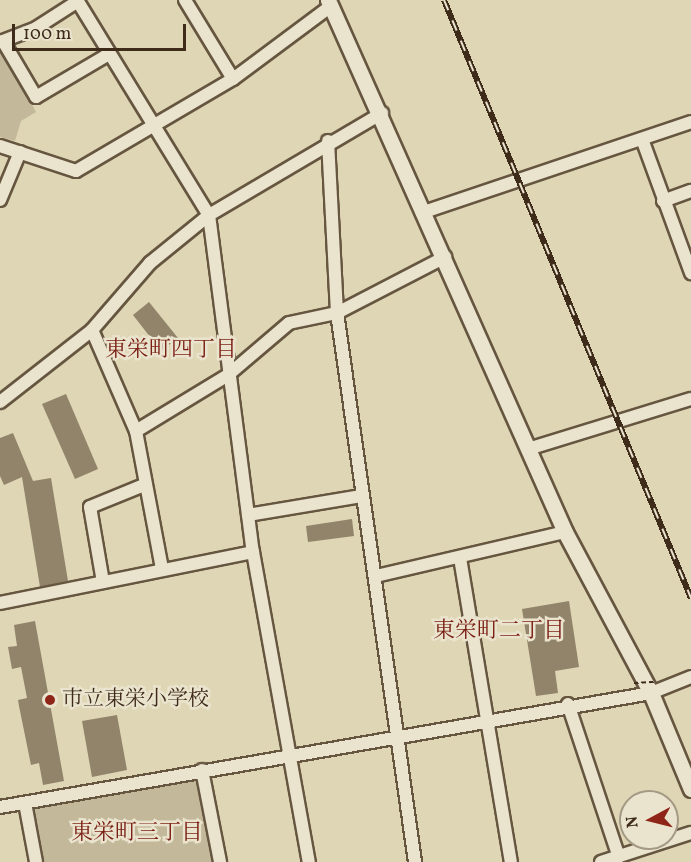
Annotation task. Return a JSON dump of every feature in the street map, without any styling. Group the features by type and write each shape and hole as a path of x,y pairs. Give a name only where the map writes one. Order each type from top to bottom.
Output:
{"street":[{"path":"185,0 233,79"},
{"path":"110,54 36,97 2,41 36,28 78,1 209,215 228,375 253,552 286,756 309,862"},
{"path":"0,146 76,171 152,124 233,79 329,3 382,113 565,532 653,688 691,789"},
{"path":"0,400 92,330 150,263 209,215 328,141 382,113"},
{"path":"424,212 691,122"},
{"path":"642,140 691,273"},
{"path":"328,141 337,313 415,862"},
{"path":"0,200 20,152"},
{"path":"663,201 691,191"},
{"path":"136,431 228,375 290,323 337,313 446,257"},
{"path":"92,330 136,431 144,485 162,568"},
{"path":"528,449 691,399"},
{"path":"103,582 90,507 144,485"},
{"path":"248,515 362,496"},
{"path":"375,576 565,532"},
{"path":"0,603 162,568 253,552"},
{"path":"460,558 511,862"},
{"path":"0,807 568,704 653,688 691,677"},
{"path":"568,704 619,857"},
{"path":"202,770 220,862"},
{"path":"25,803 36,862"},
{"path":"602,862 691,833"}],"path":[{"path":"634,683 653,688"}],"shaded area":[{"path":"0,45 36,112 21,121 15,141 0,137"},
{"path":"197,778 214,862 43,862 33,809"}],"building":[{"path":"149,302 178,338 161,351 133,315"},
{"path":"66,394 98,469 75,479 42,404"},
{"path":"13,433 33,481 51,478 68,581 40,587 22,477 4,485 0,476 0,438"},
{"path":"352,519 354,536 308,542 306,526"},
{"path":"569,601 579,667 555,671 558,693 536,696 522,609"},
{"path":"35,621 64,781 43,785 39,763 31,765 19,706 18,700 27,698 21,667 12,669 8,647 17,646 14,625"},
{"path":"117,715 127,770 92,777 82,721"}],"railway":[{"path":"444,0 691,598"}],"place":[{"name":"市立東栄小学校","path":"50,700"}],"district":[{"name":"東栄町四丁目","path":"171,351"},
{"name":"東栄町二丁目","path":"499,632"},
{"name":"東栄町三丁目","path":"137,834"}]}
